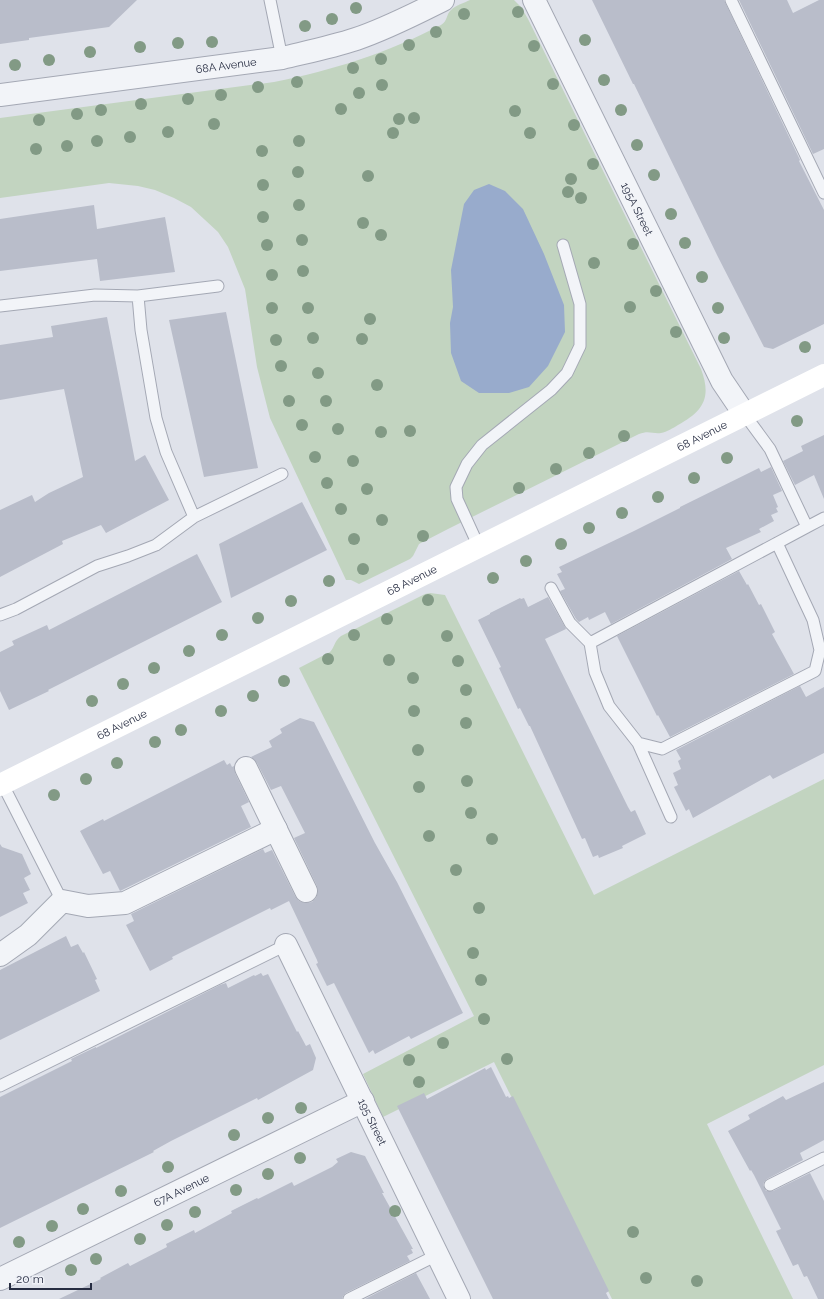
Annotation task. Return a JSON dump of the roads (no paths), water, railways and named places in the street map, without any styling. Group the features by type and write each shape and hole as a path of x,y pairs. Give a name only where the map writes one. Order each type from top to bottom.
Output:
{"street":[{"name":"68A Avenue","path":"0,95 282,58 314,51 357,38 409,17 443,0"},
{"name":"195A Street","path":"534,0 722,381 745,415"},
{"name":"68 Avenue","path":"1,782 479,547 824,375"},
{"path":"246,768 306,891"},
{"path":"0,954 28,935 62,901 88,906 125,903 276,829"},
{"name":"195 Street","path":"286,945 459,1299"},
{"name":"67A Avenue","path":"0,1279 363,1101"}],"lane":[{"path":"270,0 282,58"},
{"path":"731,0 824,193"},
{"path":"479,547 457,500 456,487 467,464 482,445 551,390 566,373 580,346 580,304 562,245"},
{"path":"0,306 95,295 138,296 218,286"},
{"path":"138,296 141,330 156,418 166,452 194,517"},
{"path":"745,415 770,449 807,527"},
{"path":"0,615 16,609 97,566 156,545 194,517 282,474"},
{"path":"590,643 824,518"},
{"path":"638,743 662,749 815,671 822,652 813,620 777,543"},
{"path":"551,588 570,623 590,643 595,672 609,706 638,743 671,817"},
{"path":"1,782 62,901"},
{"path":"0,1086 286,945"},
{"path":"770,1185 824,1158"},
{"path":"349,1299 438,1255"}],"water":[{"path":"489,184 505,191 523,209 544,254 564,305 565,332 548,366 529,387 509,393 479,393 461,381 451,353 450,323 453,307 451,270 464,204 474,190"}]}
